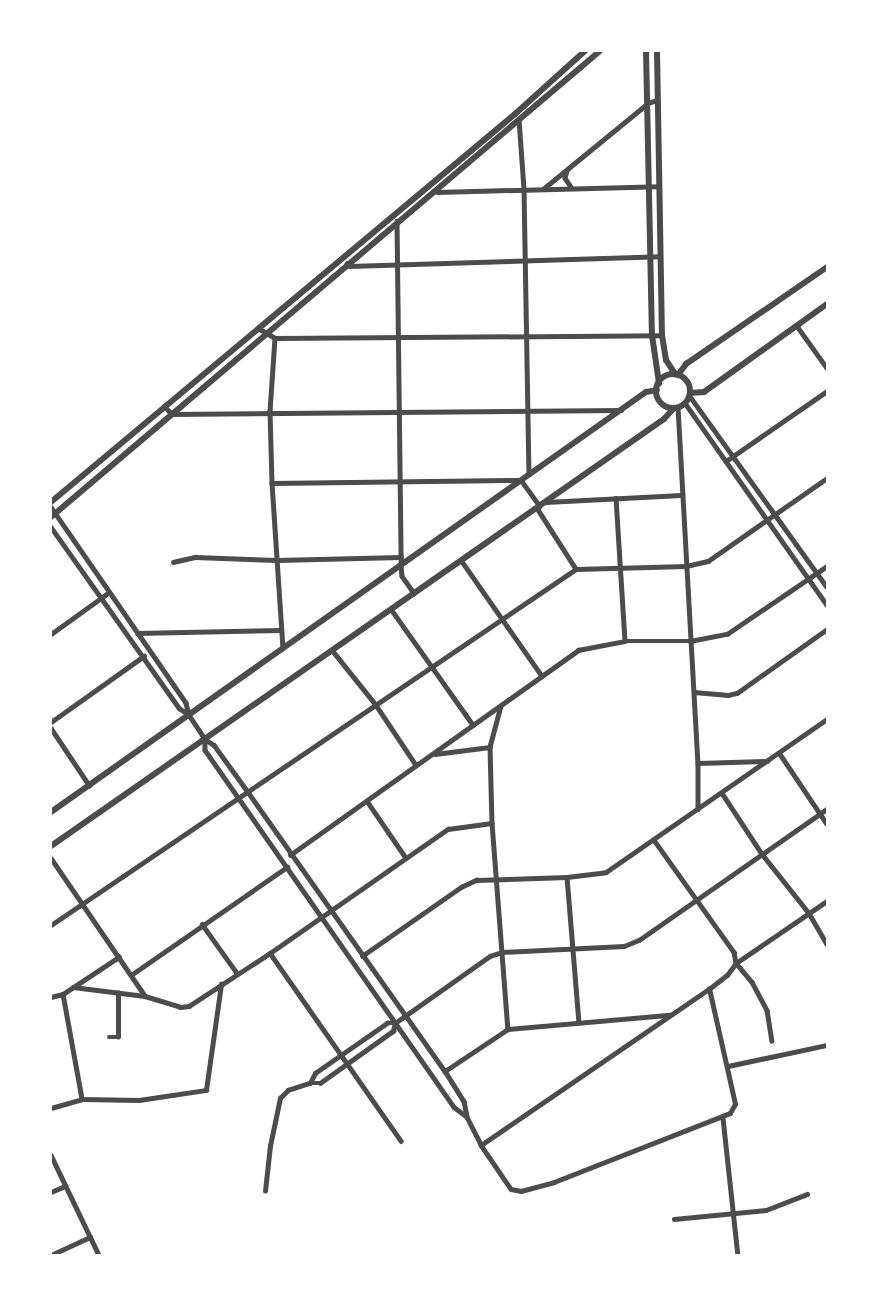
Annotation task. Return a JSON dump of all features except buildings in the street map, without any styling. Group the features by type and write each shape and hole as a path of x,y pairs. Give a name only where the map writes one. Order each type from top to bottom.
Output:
{"street":[{"path":"52,510 164,406 515,114 585,51"},
{"path":"52,510 271,337 349,266 600,51"},
{"path":"646,51 652,335 660,402 676,407"},
{"path":"657,51 662,335 666,360 676,375 687,382 690,394 827,587"},
{"path":"543,189 648,103 657,100"},
{"path":"515,114 520,121 524,189 523,260 529,475"},
{"path":"570,167 565,178 572,188"},
{"path":"437,192 659,186"},
{"path":"393,216 399,224 401,561 402,576 414,593"},
{"path":"349,266 660,256"},
{"path":"343,258 349,266"},
{"path":"51,812 401,561 658,386 667,376 676,375 686,364 827,267"},
{"path":"690,394 704,392 827,304"},
{"path":"797,326 827,368"},
{"path":"258,328 271,337 662,335"},
{"path":"271,337 272,483 283,648"},
{"path":"726,461 827,391"},
{"path":"51,846 664,419 676,407 685,403 690,394"},
{"path":"685,403 827,605"},
{"path":"164,406 172,414 271,411 622,410"},
{"path":"676,407 698,763 698,809"},
{"path":"51,925 576,569 686,566 708,561 827,478"},
{"path":"272,483 521,480"},
{"path":"521,480 541,505 576,569"},
{"path":"541,505 681,495"},
{"path":"616,498 625,641"},
{"path":"52,510 186,703 189,715"},
{"path":"51,527 180,708 189,715 205,739 214,745 405,1015 464,1101 467,1117 481,1145 511,1189 521,1191 554,1182 723,1118 735,1104 709,989"},
{"path":"173,562 187,558 401,561"},
{"path":"461,560 542,676"},
{"path":"290,855 586,647 625,641 690,640 727,634 827,566"},
{"path":"51,634 108,593"},
{"path":"391,609 473,725"},
{"path":"694,692 737,693 827,629"},
{"path":"137,633 281,630"},
{"path":"332,650 376,705 416,765"},
{"path":"51,722 150,652"},
{"path":"501,705 489,747 492,823 508,1029"},
{"path":"362,956 461,887 476,880 496,877 567,877 606,872 827,719"},
{"path":"51,727 89,785"},
{"path":"205,739 205,750 454,1107 467,1117"},
{"path":"431,755 489,747"},
{"path":"780,754 827,824"},
{"path":"698,763 768,761"},
{"path":"722,793 762,854 809,913 827,944"},
{"path":"367,801 406,858"},
{"path":"265,1191 270,1146 280,1098 288,1090 308,1083 320,1083 393,1031 395,1023 477,962 502,952 624,946 639,940 827,809"},
{"path":"72,987 145,996 180,1007 189,1006 448,829 492,823"},
{"path":"654,840 734,952 736,963 752,982 767,1010 772,1041"},
{"path":"51,858 145,996"},
{"path":"131,975 287,867"},
{"path":"567,877 579,1022"},
{"path":"481,1145 709,989 727,975 736,963 827,901"},
{"path":"202,924 237,974"},
{"path":"270,953 401,1141"},
{"path":"51,997 63,994 119,957"},
{"path":"51,1108 82,1099 139,1100 206,1090 221,984"},
{"path":"108,1037 118,1037 117,993"},
{"path":"63,994 82,1099"},
{"path":"444,1072 508,1029 670,1015"},
{"path":"308,1083 316,1073 387,1023 395,1023"},
{"path":"727,1066 827,1045"},
{"path":"723,1118 738,1255"},
{"path":"51,1155 99,1255"},
{"path":"51,1192 65,1186"},
{"path":"674,1219 766,1210 807,1194"},
{"path":"51,1255 90,1237"}]}
